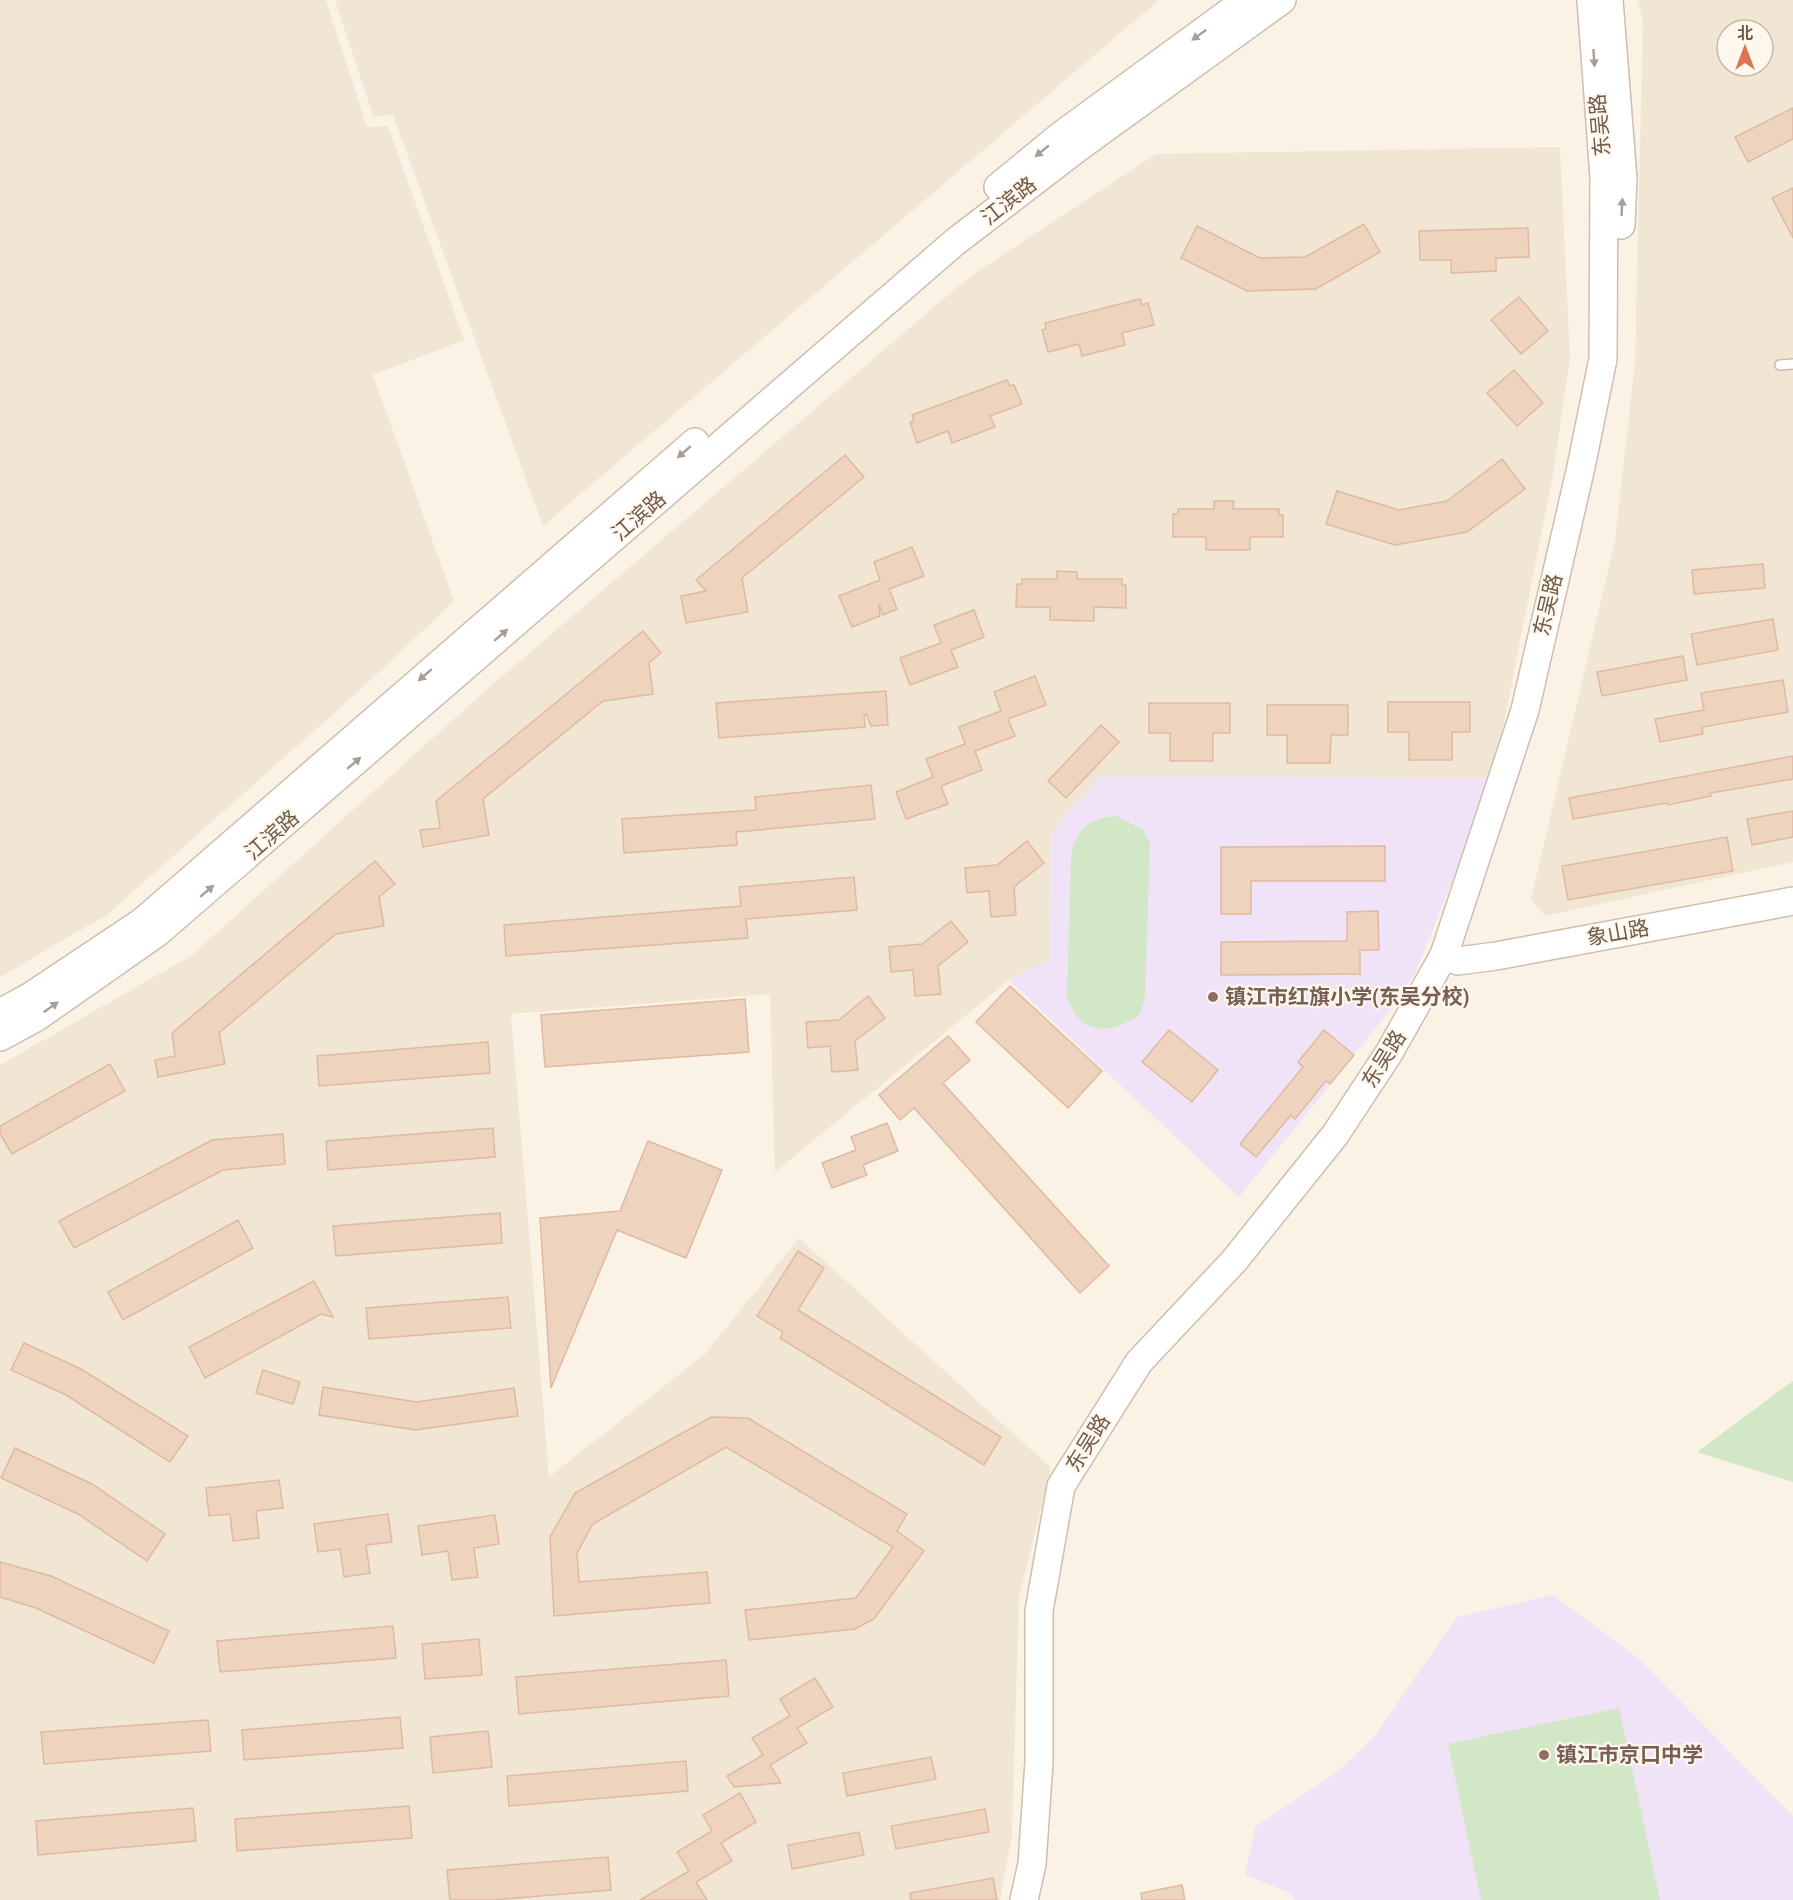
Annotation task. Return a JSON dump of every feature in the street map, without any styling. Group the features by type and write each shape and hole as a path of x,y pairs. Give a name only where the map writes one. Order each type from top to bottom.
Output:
{"main road":[{"name":"江滨路","path":"0,1013 31,996 142,922 909,258 1060,136 1246,0"},
{"name":"江滨路","path":"0,1037 37,1017 157,933 956,242 1079,147 1282,0"},
{"name":"东吴路","path":"1024,1900 1032,1864 1039,1762 1039,1611 1062,1486 1139,1362 1234,1260 1335,1135 1451,958 1525,710 1581,467 1603,360 1604,177 1591,0"},
{"name":"东吴路","path":"1040,1900 1047,1866 1053,1762 1054,1612 1075,1491 1150,1370 1245,1270 1347,1144 1401,1061 1451,958 1539,713 1595,470 1617,363 1623,179 1609,0"},
{"name":"象山路","path":"1451,958 1793,901"}],"lane":[{"path":"1780,364 1793,364"}],"shaded area":[{"path":"0,0 326,0 367,127 388,126 464,340 373,375 454,601 359,691 108,914 0,977"},
{"path":"335,0 1159,0 543,526 393,115 373,116"},
{"path":"1638,0 1793,0 1793,862 1545,916 1531,899 1615,541 1635,362 1643,23"},
{"path":"1560,147 1570,358 1553,475 1493,778 1051,832 1050,960 1009,980 775,1172 770,994 511,1014 549,1477 705,1354 799,1238 1051,1468 1019,1597 1012,1835 1000,1900 0,1900 0,1065 192,955 485,691 968,278 1156,154"},
{"name":"镇江市红旗小学(东吴分校)","path":"1101,776 1493,778 1416,972 1388,1013 1239,1197 1009,980 1050,960 1051,832"},
{"name":"镇江市京口中学","path":"1553,1595 1638,1658 1793,1816 1793,1900 1295,1900 1289,1892 1245,1875 1255,1827 1336,1773 1374,1737 1457,1617"}],"green space":[{"path":"1117,816 1143,830 1150,843 1145,997 1140,1014 1118,1026 1107,1029 1088,1025 1079,1019 1067,996 1071,860 1075,841 1084,828 1098,820"},
{"path":"1793,1381 1793,1482 1697,1452"},
{"path":"1619,1708 1660,1900 1481,1900 1448,1744"}],"building":[{"path":"1793,108 1793,139 1748,162 1735,137"},
{"path":"1793,188 1793,238 1772,198"},
{"path":"1364,224 1380,252 1316,289 1247,291 1181,258 1197,226 1260,258 1305,257"},
{"path":"1528,228 1529,257 1496,258 1496,271 1451,273 1451,260 1420,260 1419,231"},
{"path":"1519,297 1548,331 1521,354 1491,320"},
{"path":"1140,299 1142,305 1148,303 1154,325 1122,333 1125,345 1082,356 1079,344 1048,352 1042,330 1046,329 1045,323"},
{"path":"1514,370 1543,403 1517,426 1487,393"},
{"path":"1007,380 1010,386 1014,385 1022,404 990,416 995,427 952,443 948,431 917,443 910,422 914,421 912,415"},
{"path":"845,455 864,477 742,578 748,612 686,623 681,596 706,591 696,580"},
{"path":"1502,459 1525,489 1467,532 1395,545 1326,524 1337,491 1399,510 1447,501"},
{"path":"1214,501 1234,501 1233,509 1279,509 1279,515 1283,515 1283,537 1250,537 1250,550 1206,550 1206,537 1173,537 1173,514 1178,514 1178,509 1214,509"},
{"path":"912,547 924,576 889,589 897,609 883,615 879,604 880,616 852,627 839,596 880,580 874,562"},
{"path":"1763,564 1765,588 1694,594 1692,570"},
{"path":"1057,571 1077,572 1077,579 1122,579 1122,585 1126,585 1126,608 1094,607 1094,621 1050,620 1050,607 1016,607 1017,584 1022,584 1022,579 1057,579"},
{"path":"974,610 984,637 951,650 958,667 910,685 900,658 941,643 934,625"},
{"path":"1773,619 1778,650 1697,665 1691,634"},
{"path":"643,631 661,653 649,663 653,694 603,701 483,799 489,835 423,847 420,830 440,828 436,801"},
{"path":"1683,656 1687,680 1602,696 1597,672"},
{"path":"1035,676 1046,705 1008,719 1015,736 975,751 982,770 941,786 948,804 906,819 896,792 933,777 926,759 965,744 959,727 1001,711 994,692"},
{"path":"1783,680 1788,712 1702,727 1703,734 1660,742 1655,719 1704,710 1701,693"},
{"path":"886,691 888,725 871,726 866,714 864,715 865,727 719,738 716,703"},
{"path":"1388,702 1470,702 1470,732 1452,732 1452,760 1409,760 1409,732 1388,732"},
{"path":"1149,703 1230,703 1230,733 1213,733 1213,761 1170,761 1170,733 1149,733"},
{"path":"1267,705 1348,705 1348,735 1331,735 1330,763 1287,763 1287,735 1267,735"},
{"path":"1101,725 1119,742 1066,798 1048,781"},
{"path":"1793,756 1793,779 1710,793 1711,796 1668,805 1667,803 1573,819 1569,798"},
{"path":"871,785 875,819 736,832 737,845 624,853 622,819 756,810 755,797"},
{"path":"1793,811 1793,837 1752,845 1747,819"},
{"path":"1727,837 1733,871 1568,900 1562,866"},
{"path":"1027,841 1044,863 1014,887 1016,915 991,917 989,891 967,893 965,868 997,865"},
{"path":"1385,846 1385,881 1251,881 1251,914 1221,914 1221,847"},
{"path":"375,861 395,884 379,897 384,926 336,934 219,1033 225,1064 158,1077 155,1060 175,1056 172,1033"},
{"path":"854,877 857,910 746,919 748,938 506,956 504,925 741,906 739,887"},
{"path":"1378,911 1379,950 1360,950 1360,974 1221,975 1221,942 1347,941 1347,912"},
{"path":"951,921 968,942 938,966 941,994 915,996 913,970 891,972 889,947 922,944"},
{"path":"1010,986 1102,1071 1068,1108 976,1022"},
{"path":"868,996 885,1018 855,1041 858,1070 832,1072 830,1046 808,1048 806,1022 839,1020"},
{"path":"745,999 749,1052 545,1067 541,1015"},
{"path":"1169,1030 1218,1070 1192,1102 1142,1062"},
{"path":"1324,1030 1354,1055 1330,1084 1326,1081 1295,1119 1291,1115 1256,1157 1240,1144 1303,1067 1298,1062"},
{"path":"948,1036 970,1060 943,1083 1109,1266 1080,1293 914,1108 900,1120 879,1095"},
{"path":"488,1042 490,1073 319,1086 317,1056"},
{"path":"110,1064 125,1091 12,1154 0,1134 0,1126"},
{"path":"887,1123 898,1151 863,1165 867,1175 832,1188 822,1163 856,1150 851,1137"},
{"path":"493,1128 495,1157 328,1170 326,1141"},
{"path":"283,1134 285,1164 223,1170 74,1248 59,1221 212,1140"},
{"path":"648,1141 722,1170 686,1258 617,1230 551,1388 540,1218 620,1211"},
{"path":"500,1213 502,1243 336,1256 333,1226"},
{"path":"238,1220 253,1248 123,1320 108,1292"},
{"path":"798,1251 824,1268 798,1310 1001,1437 984,1465 780,1338 783,1332 757,1316"},
{"path":"314,1281 333,1317 321,1314 205,1378 189,1347"},
{"path":"508,1297 511,1328 369,1339 366,1308"},
{"path":"24,1343 81,1369 188,1436 170,1462 66,1395 11,1370"},
{"path":"263,1370 300,1382 293,1404 256,1393"},
{"path":"323,1387 416,1402 514,1388 518,1416 415,1430 319,1415"},
{"path":"711,1417 748,1418 907,1514 897,1531 924,1551 874,1619 855,1629 749,1640 745,1610 856,1598 893,1547 726,1447 593,1524 577,1553 579,1582 707,1572 710,1603 554,1616 550,1537 575,1493"},
{"path":"15,1448 92,1484 165,1534 147,1561 78,1514 1,1478"},
{"path":"279,1480 283,1508 256,1511 259,1538 233,1541 230,1514 209,1516 206,1488"},
{"path":"388,1514 392,1542 366,1545 370,1573 344,1577 340,1549 318,1552 314,1524"},
{"path":"495,1515 499,1544 474,1548 478,1577 452,1580 448,1551 422,1555 418,1526"},
{"path":"0,1562 51,1576 169,1631 154,1663 36,1608 0,1597"},
{"path":"393,1626 396,1658 220,1672 217,1641"},
{"path":"479,1639 482,1675 425,1679 422,1644"},
{"path":"726,1660 729,1696 519,1714 516,1677"},
{"path":"815,1678 833,1707 797,1728 807,1743 770,1765 781,1783 734,1787 727,1776 763,1755 752,1738 790,1716 780,1699"},
{"path":"400,1717 403,1748 244,1760 242,1730"},
{"path":"208,1720 211,1751 44,1764 41,1732"},
{"path":"488,1731 492,1767 433,1773 430,1737"},
{"path":"931,1757 936,1779 847,1796 843,1773"},
{"path":"686,1761 688,1791 509,1806 507,1776"},
{"path":"740,1793 756,1822 721,1843 732,1861 696,1882 707,1900 640,1900 689,1871 677,1852 712,1831 703,1815"},
{"path":"409,1806 412,1838 237,1851 235,1819"},
{"path":"193,1808 196,1841 38,1855 36,1821"},
{"path":"985,1809 989,1832 896,1849 891,1826"},
{"path":"859,1832 864,1855 792,1869 788,1845"},
{"path":"608,1857 611,1890 493,1900 450,1900 447,1870"},
{"path":"993,1878 997,1900 911,1900 910,1893"},
{"path":"1182,1885 1185,1900 1142,1900 1141,1893"}],"place":[{"name":"镇江市红旗小学(东吴分校)","path":"1213,997"},
{"name":"镇江市京口中学","path":"1544,1755"}]}
